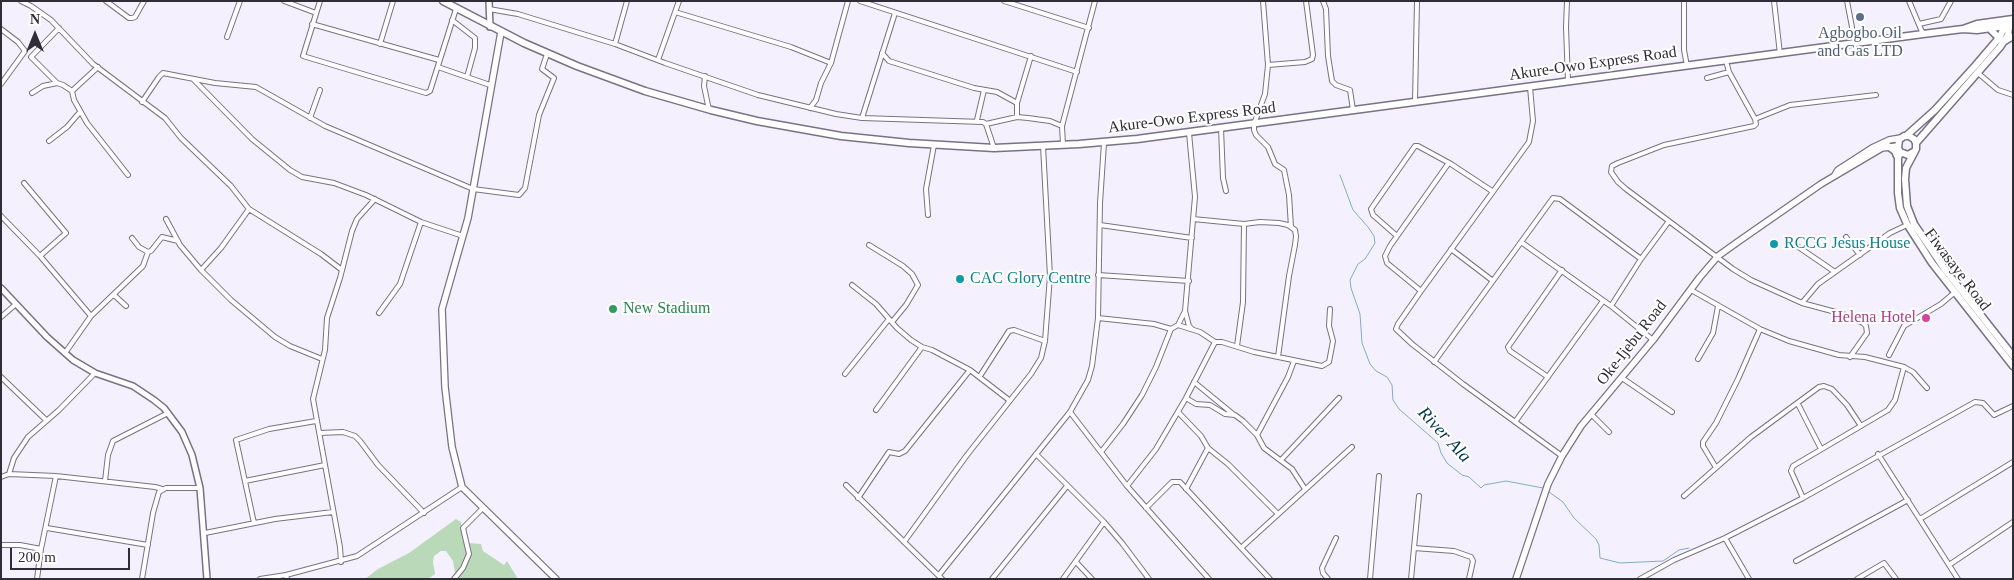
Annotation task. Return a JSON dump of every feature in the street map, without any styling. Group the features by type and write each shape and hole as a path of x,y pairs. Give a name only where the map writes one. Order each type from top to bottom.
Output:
{"main road":[{"name":"Akure-Owo Express Road","path":"443,1 500,32 548,54 619,82 710,110 757,121 841,136 934,145 994,148 1104,143 1780,54 1963,29 1977,24 2010,22"},
{"name":"Akure-Owo Express Road","path":"1963,29 1989,28 2010,22"},
{"path":"1835,175 1838,170 1872,148 1889,140 1904,137 1914,138 1916,143 1978,73 2001,40 2010,22"},
{"path":"1989,28 2001,40"},
{"path":"500,32 473,189 442,309 447,409 452,447 462,487 556,579"},
{"path":"1899,152 1904,137 1946,99 2001,40 2013,36"},
{"name":"Fiwasaye Road","path":"1916,143 1915,151 1906,168 1904,192 1914,224 1938,259 2013,356"},
{"path":"1888,146 1899,152"},
{"path":"1835,175 1888,146"},
{"path":"1888,146 1894,151 1908,155 1915,151"},
{"name":"Fiwasaye Road","path":"1899,152 1899,200 1907,224 1920,246 1954,293 2013,366"},
{"name":"Oke-Ijebu Road","path":"1516,579 1546,490 1562,456 1581,426 1654,340 1718,256 1776,214 1835,175"}],"street":[{"path":"21,1 40,12 98,67 165,118 181,138 231,186 250,209 321,254 342,270"},
{"path":"106,1 132,18 135,17 144,1"},
{"path":"227,37 240,1"},
{"path":"284,1 316,13"},
{"path":"320,1 303,55 305,57 426,93 430,91 456,8"},
{"path":"380,44 393,1"},
{"path":"489,1 490,26"},
{"path":"615,44 627,2 621,1"},
{"path":"658,60 679,1"},
{"path":"810,108 816,100 821,83 831,63 848,1"},
{"path":"860,1 1076,72"},
{"path":"1004,1 1089,28"},
{"path":"1063,145 1062,126 1095,1"},
{"path":"1263,1 1268,65 1265,94 1254,124 1256,135 1268,147 1275,164 1284,170 1289,195 1291,227 1296,236 1278,357"},
{"path":"1268,65 1305,62 1312,58 1306,1"},
{"path":"1323,1 1326,9 1328,56 1332,81 1336,85 1350,90 1353,110"},
{"path":"1415,102 1417,1"},
{"path":"1567,1 1568,82"},
{"path":"1684,1 1684,50 1687,66"},
{"path":"1774,1 1780,54"},
{"path":"1847,1 1855,43"},
{"path":"1909,1 1923,34"},
{"path":"1919,24 1939,21 1943,18 1950,1"},
{"path":"490,9 518,14 615,44 758,95 810,108 862,118 944,121 977,120 986,124 1017,117 1036,118 1062,126"},
{"path":"675,12 791,47 831,63"},
{"path":"862,118 895,13"},
{"path":"452,20 475,38 475,48 467,76"},
{"path":"312,24 439,60"},
{"path":"59,28 31,58 57,83 64,85 72,92 80,112 128,175"},
{"path":"1,29 18,42 25,51 1,84"},
{"path":"142,102 163,73 256,87 310,118 372,147 473,189 516,195 523,192 539,114 554,78 542,69 548,54"},
{"path":"882,54 889,61 984,90 998,92 1017,103"},
{"path":"1017,117 1017,103 1031,56"},
{"path":"878,67 889,61"},
{"path":"1726,61 1729,72 1756,124 1750,128 1664,145 1612,166 1611,172 1618,182 1733,269 1751,280 1802,303 1843,314 1866,326 1866,336 1850,357"},
{"path":"72,92 98,67"},
{"path":"438,67 490,85"},
{"path":"1707,78 1729,72"},
{"path":"1978,73 1998,90 2013,95"},
{"path":"705,76 704,86 710,110"},
{"path":"193,79 252,139 290,170 302,176 345,187 375,199 421,222 462,236"},
{"path":"32,93 43,86 57,83"},
{"path":"1530,87 1533,121 1530,142 1492,191 1396,328 1398,332 1434,362 1562,456"},
{"path":"310,118 320,90"},
{"path":"977,120 984,90"},
{"path":"1755,119 1790,105 1876,95"},
{"path":"49,141 67,127 80,112"},
{"path":"986,124 994,148"},
{"path":"1221,128 1223,178 1226,191"},
{"path":"1101,452 1123,424 1142,395 1156,367 1171,329 1178,325 1185,311 1189,281 1195,189 1189,132"},
{"path":"939,575 1070,412 1088,380 1092,366 1098,318 1104,143"},
{"path":"928,215 926,189 934,145"},
{"path":"904,542 1009,400 1038,365 1045,341 1050,276 1043,146"},
{"path":"1397,236 1371,211 1402,163 1416,146 1464,172 1492,191"},
{"path":"1421,291 1385,260 1385,256 1390,246 1448,164"},
{"path":"24,183 66,232 40,256"},
{"path":"1434,362 1551,199 1556,198 1641,260"},
{"path":"341,562 313,398 325,350 327,318 355,224 375,199"},
{"path":"201,270 221,248 250,209"},
{"path":"1,216 40,256 92,316"},
{"path":"166,219 178,242 201,270 231,300 275,337 290,346 322,359"},
{"path":"1192,219 1244,224 1260,222 1279,223 1291,227"},
{"path":"1611,306 1669,221"},
{"path":"379,314 400,284 421,222"},
{"path":"1237,346 1243,302 1244,224"},
{"path":"1802,303 1812,290 1890,233 1907,224"},
{"path":"1100,225 1192,238"},
{"path":"65,353 92,316 143,266 148,252 151,251 162,237 178,242"},
{"path":"1846,237 1860,255"},
{"path":"132,238 148,252"},
{"path":"1521,242 1611,306 1654,340"},
{"path":"845,374 918,287 912,274 903,266 869,245"},
{"path":"1797,246 1836,272"},
{"path":"1451,249 1493,281"},
{"path":"1548,377 1508,347 1562,270"},
{"path":"1098,275 1189,281"},
{"path":"852,285 876,304 904,335 922,347 932,350 980,376 1009,400"},
{"path":"1,288 47,337 65,353 95,373 133,386 154,400 168,413 188,443 200,488 205,533 207,579"},
{"path":"1691,290 1760,329 1806,346 1850,357 1865,357 1904,367 1913,372 1927,388"},
{"path":"1889,355 1904,326 1941,304 1954,293"},
{"path":"114,296 126,306"},
{"path":"1516,422 1602,300"},
{"path":"1,317 16,304"},
{"path":"1698,359 1713,334 1718,306"},
{"path":"1178,325 1204,334 1215,342 1237,346 1265,356 1322,366 1329,362 1333,341 1329,326 1330,309"},
{"path":"1185,311 1189,326 1194,331"},
{"path":"1098,318 1154,324 1171,329"},
{"path":"1715,466 1703,446 1703,442 1716,423 1760,329"},
{"path":"980,376 1010,330 1045,341"},
{"path":"1126,486 1151,457 1186,398 1215,342"},
{"path":"876,410 922,347"},
{"path":"1257,435 1288,377 1294,361"},
{"path":"1803,498 1791,468 1821,448 1882,414 1893,405 1904,367"},
{"path":"858,498 889,452 899,454 904,451 970,370"},
{"path":"9,474 19,450 28,437 95,373"},
{"path":"1,377 46,420"},
{"path":"1622,378 1672,412"},
{"path":"1,386 6,382"},
{"path":"1194,382 1243,421 1257,435 1264,448 1292,469 1305,489"},
{"path":"1684,496 1715,466 1770,423 1798,404 1813,390 1824,386 1832,389 1847,405 1861,426"},
{"path":"1186,398 1196,404 1210,405 1225,414 1233,414"},
{"path":"1281,460 1339,398"},
{"path":"1640,579 1674,560 1725,538 1803,498 1878,454 1975,402 1983,403 1994,415 2013,406"},
{"path":"1798,404 1821,448"},
{"path":"1070,412 1126,486 1209,579"},
{"path":"1178,412 1201,436 1208,448 1228,464 1278,514"},
{"path":"105,481 108,455 113,441 168,413"},
{"path":"1592,415 1609,432"},
{"path":"254,523 236,440 269,429 316,421"},
{"path":"320,433 343,432 355,436 378,465 424,513"},
{"path":"1241,548 1352,447"},
{"path":"1186,489 1208,448"},
{"path":"1036,454 1104,522 1148,579"},
{"path":"1878,454 1958,579"},
{"path":"1920,519 2013,462"},
{"path":"246,481 325,465"},
{"path":"1,477 9,474 56,476 162,489 200,488"},
{"path":"38,579 41,549 47,528 56,476"},
{"path":"1370,579 1379,476"},
{"path":"1146,508 1172,482 1180,482 1270,579"},
{"path":"846,485 942,579"},
{"path":"992,579 1067,486"},
{"path":"260,579 287,577 341,562 363,553 462,487"},
{"path":"142,579 153,513 162,489"},
{"path":"1411,579 1419,496"},
{"path":"1796,561 1908,500"},
{"path":"454,579 463,568 469,554 463,528 483,508"},
{"path":"205,533 254,523 333,512"},
{"path":"1063,579 1104,522"},
{"path":"1949,565 2013,522"},
{"path":"47,528 148,544"},
{"path":"1328,579 1323,573 1322,568 1336,538"},
{"path":"1725,538 1749,579"},
{"path":"1,545 20,545 41,549"},
{"path":"1414,548 1454,551 1471,557 1469,579"},
{"path":"1076,562 1092,579"},
{"path":"1858,579 1884,564 1896,579"}],"green space":[{"path":"456,519 461,522 465,545 468,543 481,544 483,551 504,565 507,561 518,579 456,579 453,561 446,551 441,551 434,556 435,574 428,579 365,579 378,569 409,553"}],"waterway":[{"name":"River Ala","path":"1340,175 1353,210 1374,236 1375,243 1365,259 1358,264 1350,280 1360,314 1362,343 1370,364 1376,371 1387,377 1392,385 1393,400 1399,409 1438,443 1447,463 1462,475 1469,477 1481,488 1484,485 1506,481 1543,488"},
{"name":"River Ala","path":"1549,492 1563,502 1574,518 1596,539 1599,545 1600,558 1620,563 1663,561 1679,550 1689,548"}],"place":[{"name":"Agbogbo Oil and Gas LTD","path":"1860,17"},
{"name":"RCCG Jesus House","path":"1774,244"},
{"name":"CAC Glory Centre","path":"960,279"},
{"name":"New Stadium","path":"613,309"},
{"name":"Helena Hotel","path":"1926,318"}]}
